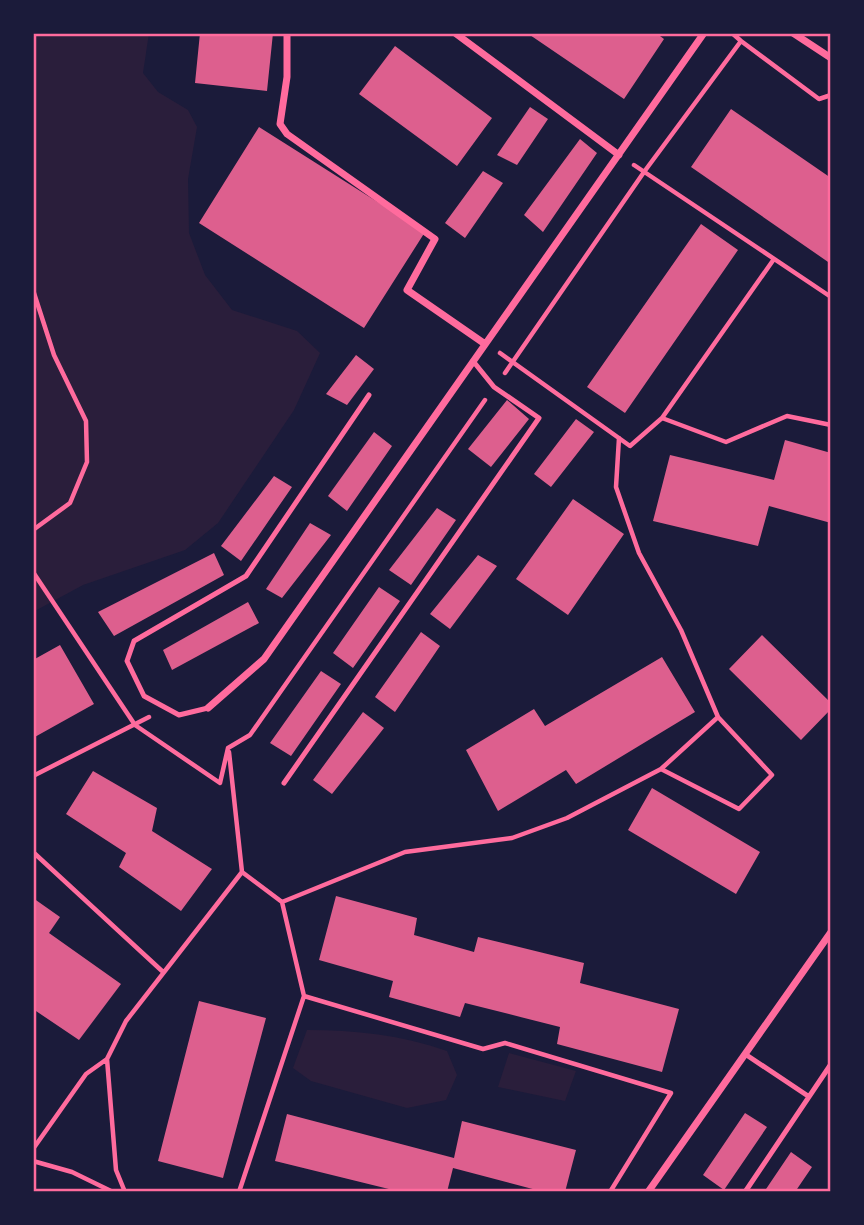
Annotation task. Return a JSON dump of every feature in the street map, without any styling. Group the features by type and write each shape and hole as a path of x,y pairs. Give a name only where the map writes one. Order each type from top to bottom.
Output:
{"street":[{"path":"287,33 288,77 280,124 286,134 435,239 407,290 485,344"},
{"path":"455,33 619,155"},
{"path":"208,708 264,659 704,33"},
{"path":"793,33 831,58"},
{"path":"648,1192 831,932"}],"lane":[{"path":"285,783 539,418 494,387 473,361"},
{"path":"208,708 179,715 144,696 127,661 134,641 246,576 369,395"},
{"path":"745,1054 808,1096"},
{"path":"745,1192 831,1064"}],"path":[{"path":"732,33 819,99 831,95"},
{"path":"33,572 135,725 220,783 228,748 250,735 644,172 741,41"},
{"path":"619,155 831,297"},
{"path":"485,344 513,361 630,446 662,418 774,259"},
{"path":"33,290 54,355 86,421 87,462 70,503 33,530"},
{"path":"662,418 726,442 787,416 831,425"},
{"path":"619,438 616,487 639,553 681,630 718,717 772,775 739,809 662,769"},
{"path":"33,776 165,708"},
{"path":"282,902 405,852 512,838 567,818 662,769 718,717"},
{"path":"33,1149 86,1074 107,1059 126,1021 162,971 242,872 228,748"},
{"path":"33,852 162,971"},
{"path":"239,1192 304,996 282,902 242,872"},
{"path":"304,996 483,1049 505,1043 671,1093 610,1192"},
{"path":"107,1059 116,1170 125,1192"},
{"path":"33,1161 72,1172 113,1192"}],"shaded area":[{"path":"33,33 149,33 143,73 158,92 188,110 197,127 188,179 189,233 205,275 232,310 297,331 320,353 294,410 218,523 185,550 83,585 33,612"},
{"path":"307,1030 378,1034 447,1051 457,1075 446,1100 407,1108 311,1081 293,1068"},
{"path":"509,1053 576,1071 565,1101 498,1087"}],"building":[{"path":"200,33 273,33 267,91 195,83"},
{"path":"527,33 656,33 664,39 624,99"},
{"path":"395,46 492,118 457,166 359,94"},
{"path":"530,107 548,119 517,165 497,155"},
{"path":"731,109 831,178 831,264 691,167"},
{"path":"259,127 425,232 364,328 199,223"},
{"path":"580,139 597,153 543,232 524,215"},
{"path":"483,171 503,183 465,238 445,223"},
{"path":"701,224 738,250 625,413 587,387"},
{"path":"356,355 374,369 347,405 326,394"},
{"path":"507,400 529,419 491,467 468,449"},
{"path":"576,419 594,432 551,487 534,474"},
{"path":"374,432 392,446 347,511 328,496"},
{"path":"785,440 831,453 831,523 769,506 758,546 653,521 670,455 774,480"},
{"path":"274,476 292,487 241,561 221,546"},
{"path":"573,499 624,534 568,615 516,579"},
{"path":"437,508 456,520 411,585 389,570"},
{"path":"310,523 331,535 282,598 266,589"},
{"path":"214,553 224,575 114,636 98,612"},
{"path":"478,555 497,566 450,629 430,614"},
{"path":"379,587 400,601 353,668 333,653"},
{"path":"248,602 259,623 172,670 163,650"},
{"path":"421,632 440,646 395,712 375,697"},
{"path":"762,635 831,703 831,709 801,740 729,669"},
{"path":"60,645 94,704 33,738 33,660"},
{"path":"662,657 695,712 576,784 566,770 498,811 466,750 534,709 545,726"},
{"path":"321,671 341,684 291,756 270,743"},
{"path":"363,712 384,728 332,794 313,780"},
{"path":"93,771 157,808 152,831 212,869 181,911 119,867 126,853 66,814"},
{"path":"652,788 760,852 736,894 628,830"},
{"path":"336,896 417,918 414,935 474,952 478,937 584,963 580,983 679,1009 662,1072 557,1044 560,1027 465,1003 460,1017 389,997 393,981 319,960"},
{"path":"33,898 60,917 49,933 121,984 79,1040 33,1009"},
{"path":"199,1001 266,1018 223,1178 158,1161"},
{"path":"745,1113 767,1127 724,1190 703,1175"},
{"path":"287,1114 454,1158 462,1121 576,1150 565,1192 544,1192 453,1168 447,1192 401,1192 275,1161"},
{"path":"791,1152 812,1167 795,1192 764,1192"}]}
